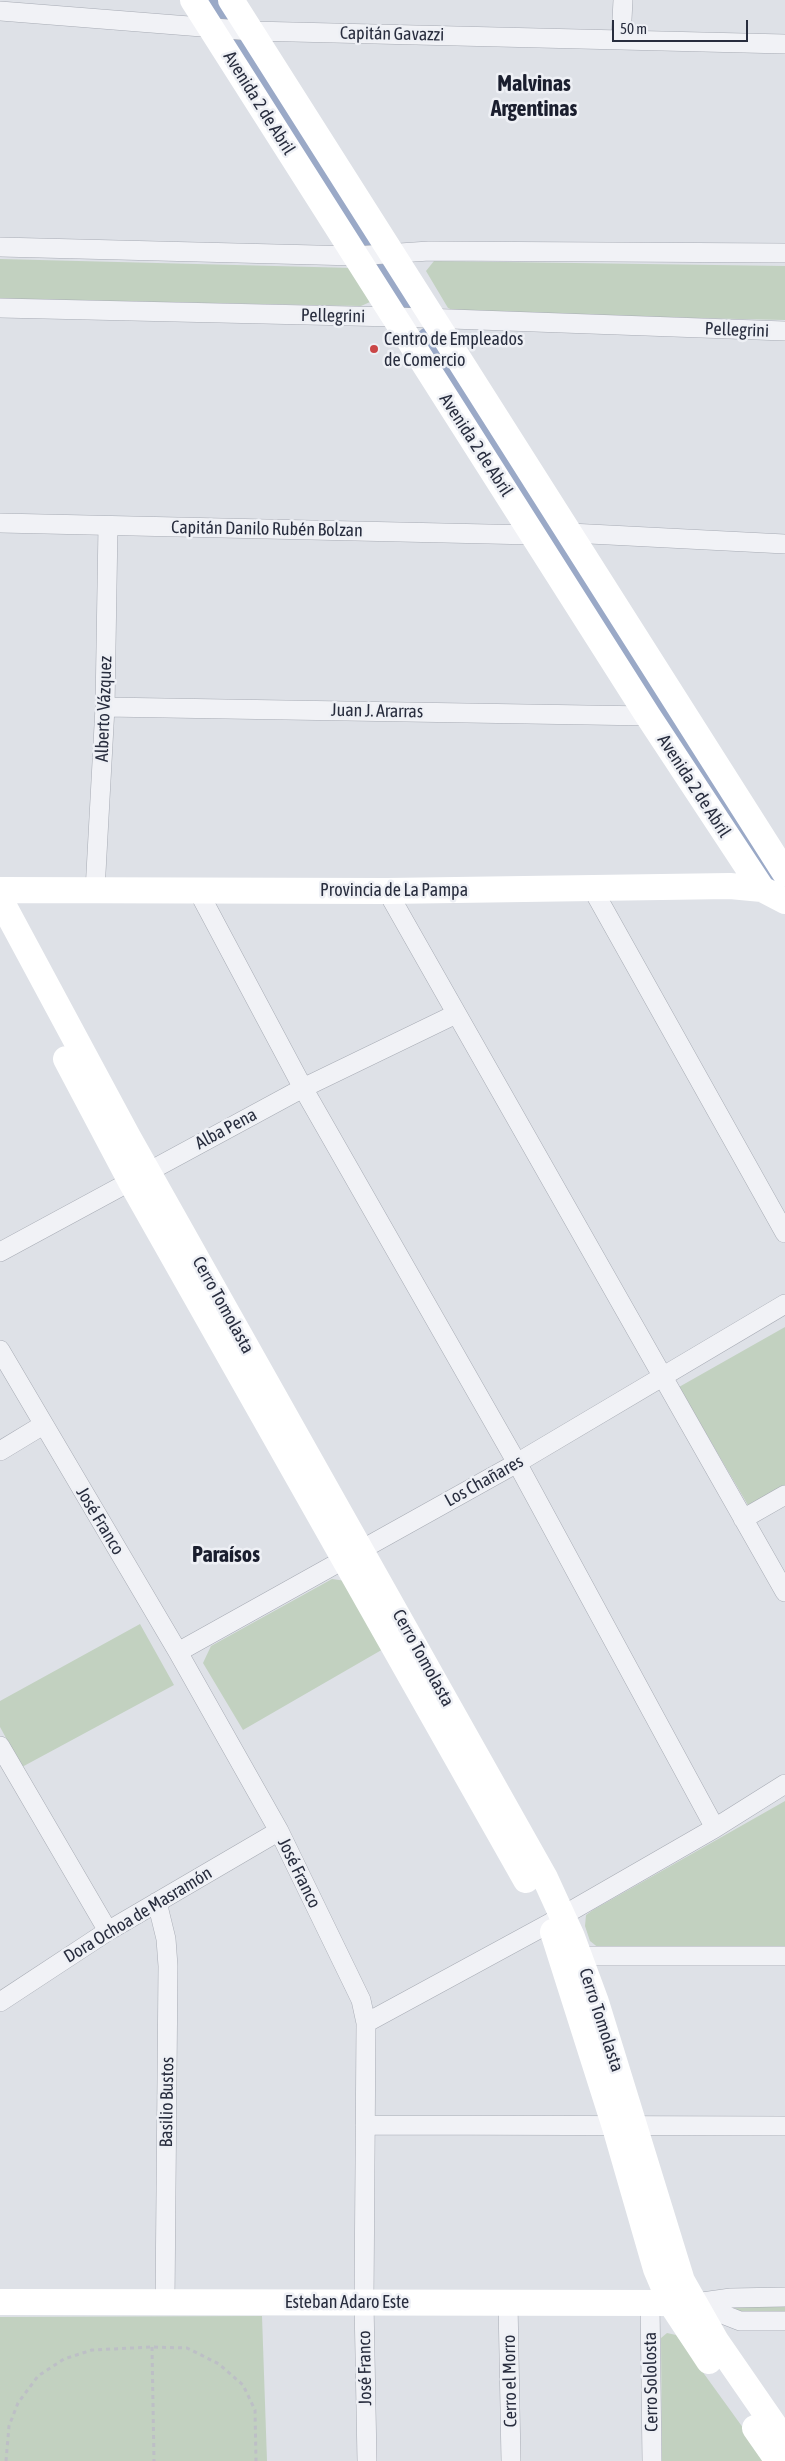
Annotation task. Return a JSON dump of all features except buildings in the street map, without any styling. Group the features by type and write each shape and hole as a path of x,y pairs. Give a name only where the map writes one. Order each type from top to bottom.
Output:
{"street":[{"name":"Avenida 2 de Abril","path":"193,0 648,716 762,889"},
{"name":"Avenida 2 de Abril","path":"231,0 785,873"},
{"path":"621,39 623,0"},
{"name":"Capitán Gavazzi","path":"0,11 252,31 785,44"},
{"path":"0,247 356,256 429,251 785,253"},
{"name":"Pellegrini","path":"0,308 395,317 785,332"},
{"name":"Capitán Danilo Rubén Bolzan","path":"0,523 533,535"},
{"name":"Alberto Vázquez","path":"96,891 105,707 108,526"},
{"path":"570,533 785,544"},
{"name":"Juan J. Ararras","path":"105,707 648,716"},
{"name":"Provincia de La Pampa","path":"0,890 197,889 387,891 730,886 762,889 785,901"},
{"path":"592,888 785,1233"},
{"path":"197,889 303,1088 517,1464 715,1828"},
{"path":"387,891 785,1592"},
{"name":"Cerro Tomolasta","path":"0,899 139,1176"},
{"name":"Cerro Tomolasta","path":"0,935 353,1554 556,1920 570,1956 625,2127 656,2269 671,2302 704,2355 778,2461"},
{"name":"Alba Pena","path":"0,1252 303,1088 456,1014"},
{"name":"Los Chañares","path":"178,1652 517,1464 661,1376 785,1304"},
{"name":"José Franco","path":"0,1350 178,1652 278,1831 361,2000 366,2023 364,2302 367,2461"},
{"path":"0,1451 43,1425"},
{"path":"743,1519 785,1495"},
{"path":"0,1746 108,1931"},
{"path":"366,2023 556,1920 715,1828 785,1784"},
{"name":"Dora Ochoa de Masramón","path":"0,2002 108,1931 278,1831"},
{"name":"Basilio Bustos","path":"157,1902 166,1939 168,1966 165,2303"},
{"path":"570,1956 785,1956"},
{"path":"365,2124 625,2127 785,2126"},
{"name":"Esteban Adaro Este","path":"0,2302 671,2302 785,2297"},
{"name":"Cerro el Morro","path":"508,2302 511,2461"},
{"name":"Cerro Tomolasta","path":"671,2302 716,2341 785,2441"},
{"name":"Esteban Adaro Este","path":"671,2302 740,2321 785,2322"},
{"name":"Cerro Sololosta","path":"652,2461 671,2302"}],"path":[{"path":"152,2347 154,2461"},
{"path":"6,2461 9,2426 18,2403 38,2376 64,2359 92,2350 152,2347 187,2348 219,2364 243,2385 255,2410 256,2461"}],"green space":[{"path":"230,42 245,43 372,243 358,243"},
{"path":"0,259 353,268 370,302 361,306 0,299"},
{"path":"434,261 785,266 785,320 460,313 448,308 426,271"},
{"path":"373,265 391,265 417,308 399,307"},
{"path":"414,331 433,332 783,879 771,886"},
{"path":"785,1327 785,1487 749,1507 679,1387"},
{"path":"332,1579 346,1581 385,1648 243,1730 203,1663 211,1646"},
{"path":"140,1624 174,1685 22,1767 0,1727 0,1701"},
{"path":"785,1801 785,1946 600,1949 590,1941 585,1926 586,1915"},
{"path":"731,2304 785,2305 785,2312 739,2312"},
{"path":"262,2316 267,2461 0,2461 0,2317"},
{"path":"667,2333 676,2335 767,2461 662,2461 661,2338"}],"waterway":[{"path":"209,0 220,17"},
{"path":"237,43 367,242"},
{"path":"382,264 407,307"},
{"path":"427,337 775,885"}],"place":[{"name":"Centro de Empleados de Comercio","path":"374,349"}],"district":[{"name":"Malvinas Argentinas","path":"534,96"},
{"name":"Paraísos","path":"226,1555"}]}
